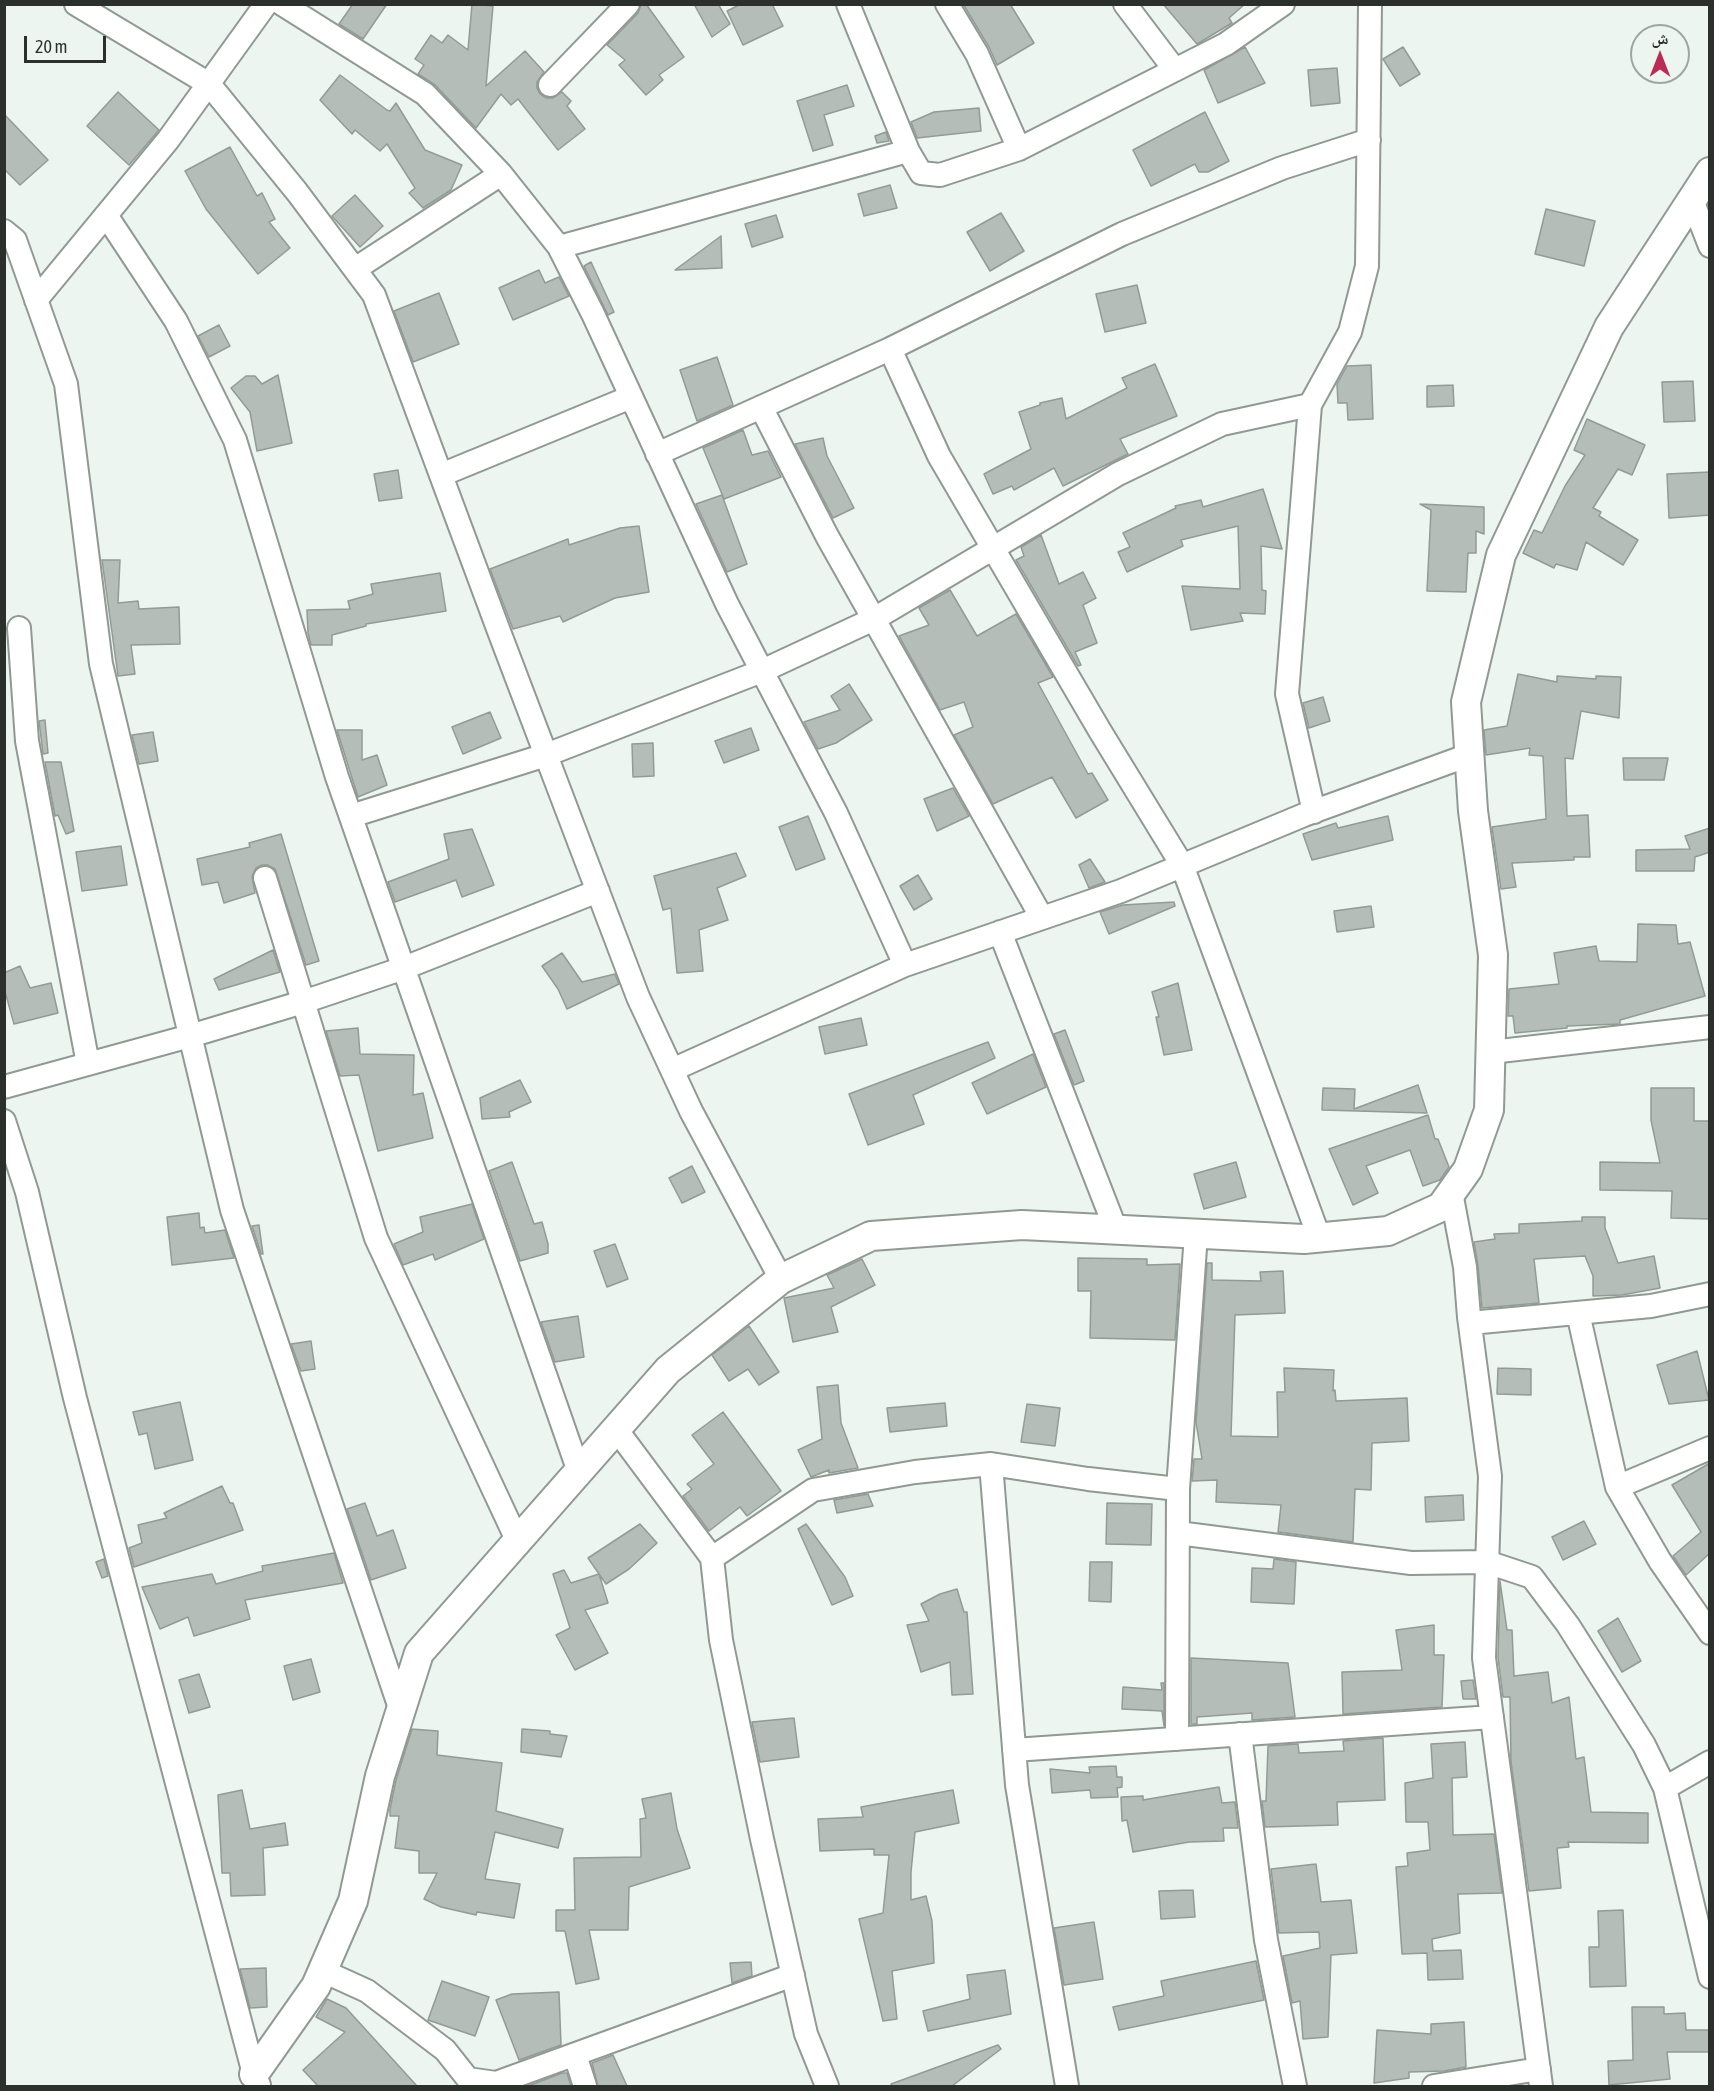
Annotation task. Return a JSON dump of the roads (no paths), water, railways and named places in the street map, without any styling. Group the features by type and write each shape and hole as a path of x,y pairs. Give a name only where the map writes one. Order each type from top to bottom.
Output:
{"street":[{"path":"76,4 209,84 290,183 374,295 638,997 691,1111 781,1279"},
{"path":"36,300 168,140 266,4"},
{"path":"282,4 425,94 501,174 559,248 593,314 727,604 836,813 905,965"},
{"path":"550,85 628,4"},
{"path":"848,4 908,151 921,173 940,175 1020,149 1226,44 1283,4"},
{"path":"947,4 977,54 1020,149"},
{"path":"1125,4 1175,69"},
{"path":"1314,812 1287,694 1311,405 1350,332 1367,266 1370,4"},
{"path":"657,454 890,349 1122,234 1282,168 1369,140"},
{"path":"559,248 908,151"},
{"path":"251,2082 316,1986 353,1901 380,1776 419,1653 668,1370 781,1279 871,1236 1022,1225 1304,1239 1388,1231 1441,1207 1468,1169 1489,1110 1492,955 1473,810 1466,702 1501,555 1609,327 1710,172"},
{"path":"355,269 501,174"},
{"path":"1692,200 1710,246"},
{"path":"106,215 176,321 234,440 337,777 579,1472"},
{"path":"4,231 15,240 66,384 101,664 232,1210 400,1711"},
{"path":"890,349 939,456 1100,731 1182,865 1319,1237"},
{"path":"441,475 631,397"},
{"path":"351,816 546,755 762,671 874,619 1118,474 1222,424 1311,405"},
{"path":"761,407 827,536 1042,918"},
{"path":"19,628 27,741 88,1064"},
{"path":"672,1070 905,965 1121,891 1314,812 1469,755"},
{"path":"265,878 376,1238 518,1542"},
{"path":"4,1087 190,1036 303,1002 404,968 597,891"},
{"path":"1000,932 1116,1230"},
{"path":"1491,1052 1710,1027"},
{"path":"4,1121 27,1191 75,1398 251,2082"},
{"path":"1434,2086 1540,2078 1484,1658 1490,1476 1465,1267 1451,1192"},
{"path":"1177,1738 1178,1489 1196,1234"},
{"path":"1470,1323 1651,1306 1710,1294"},
{"path":"1578,1313 1617,1487 1660,1561 1710,1633"},
{"path":"616,1429 712,1558 721,1640 793,1976 806,2034 827,2086"},
{"path":"1617,1487 1710,1448"},
{"path":"712,1558 813,1490 915,1472 991,1464 1089,1479 1178,1489"},
{"path":"991,1464 1017,1785 1067,2086"},
{"path":"1178,1533 1411,1563 1487,1562 1532,1577 1568,1625 1644,1744 1665,1788 1710,1977"},
{"path":"1014,1750 1492,1717"},
{"path":"1240,1734 1266,1940 1295,2086"},
{"path":"1665,1788 1710,1762"},
{"path":"322,1971 367,1991 445,2050 468,2079 496,2084 793,1976"},
{"path":"575,2055 585,2086"}]}
